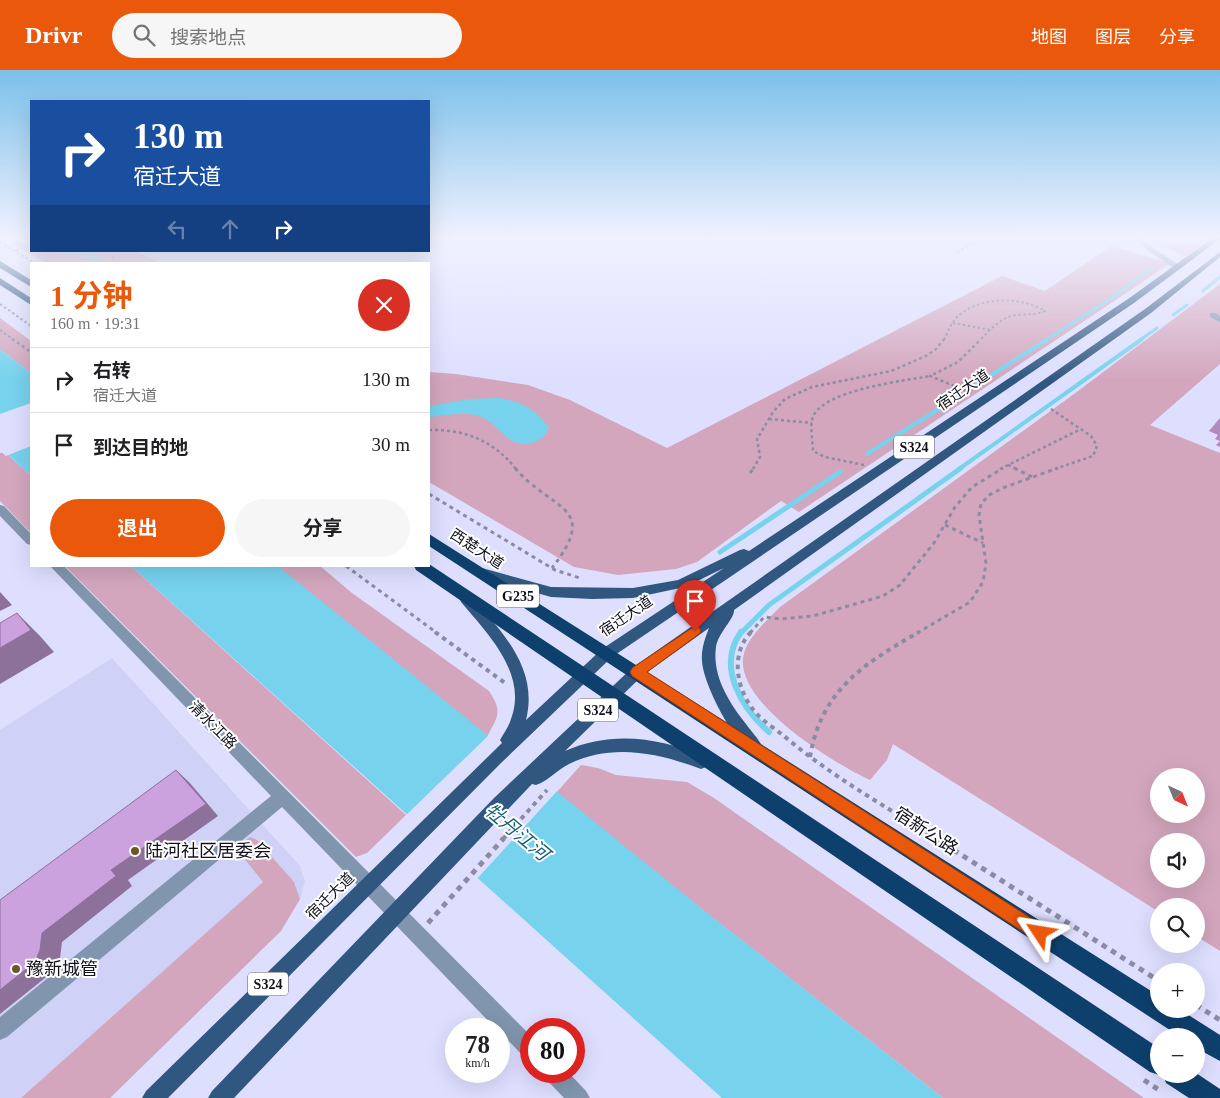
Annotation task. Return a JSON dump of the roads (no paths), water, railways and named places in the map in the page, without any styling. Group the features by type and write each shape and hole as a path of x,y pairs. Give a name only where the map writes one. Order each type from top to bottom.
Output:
{"highway":[{"path":"6,285 30,301"},
{"name":"西楚大道","path":"430,540 607,653"},
{"name":"G235","path":"422,567 583,676"},
{"name":"宿新公路","path":"607,653 1220,1049"},
{"path":"583,676 1150,1057"},
{"path":"1188,1083 1211,1098"}],"main road":[{"name":"宿迁大道","path":"153,1098 496,758 607,653 986,399 1152,285"},
{"name":"S324","path":"219,1098 500,804 637,672 1148,311 1181,285"},
{"path":"482,573 551,592 633,593 681,584 785,534"},
{"path":"461,593 502,642 518,673 523,696 523,710 517,726 496,758"},
{"path":"738,600 714,631 709,654 709,670 718,692 734,721 760,753"},
{"path":"500,804 562,760 598,747 626,745 661,747 684,754 731,776"}],"street":[{"path":"0,509 30,540"},
{"name":"清水江路","path":"57,567 282,796 377,878 403,906"},
{"path":"0,1030 282,796"},
{"path":"403,906 520,1038"},
{"path":"564,1083 579,1098"}],"water":[{"path":"0,349 30,372 30,475 0,447"},
{"path":"499,398 514,401 534,411 549,428 540,439 532,443 523,444 509,439 486,419 479,416 460,414 430,417 430,406 469,399"},
{"name":"牡丹江河","path":"132,567 279,567 701,908 943,1098 722,1098"}],"waterway":[{"path":"1046,340 1130,285"},
{"path":"1203,291 1210,285"},
{"path":"1173,315 1187,305"},
{"path":"1140,340 1157,328"},
{"path":"974,386 1048,339"},
{"path":"959,469 1142,339"},
{"path":"867,454 958,397"},
{"path":"741,633 769,605 961,468"},
{"path":"720,552 840,472"},
{"path":"741,632 734,645 731,659 732,673 742,699 769,732"}],"place":[{"name":"陆河社区居委会","path":"135,851"},
{"name":"豫新城管","path":"16,969"}]}
